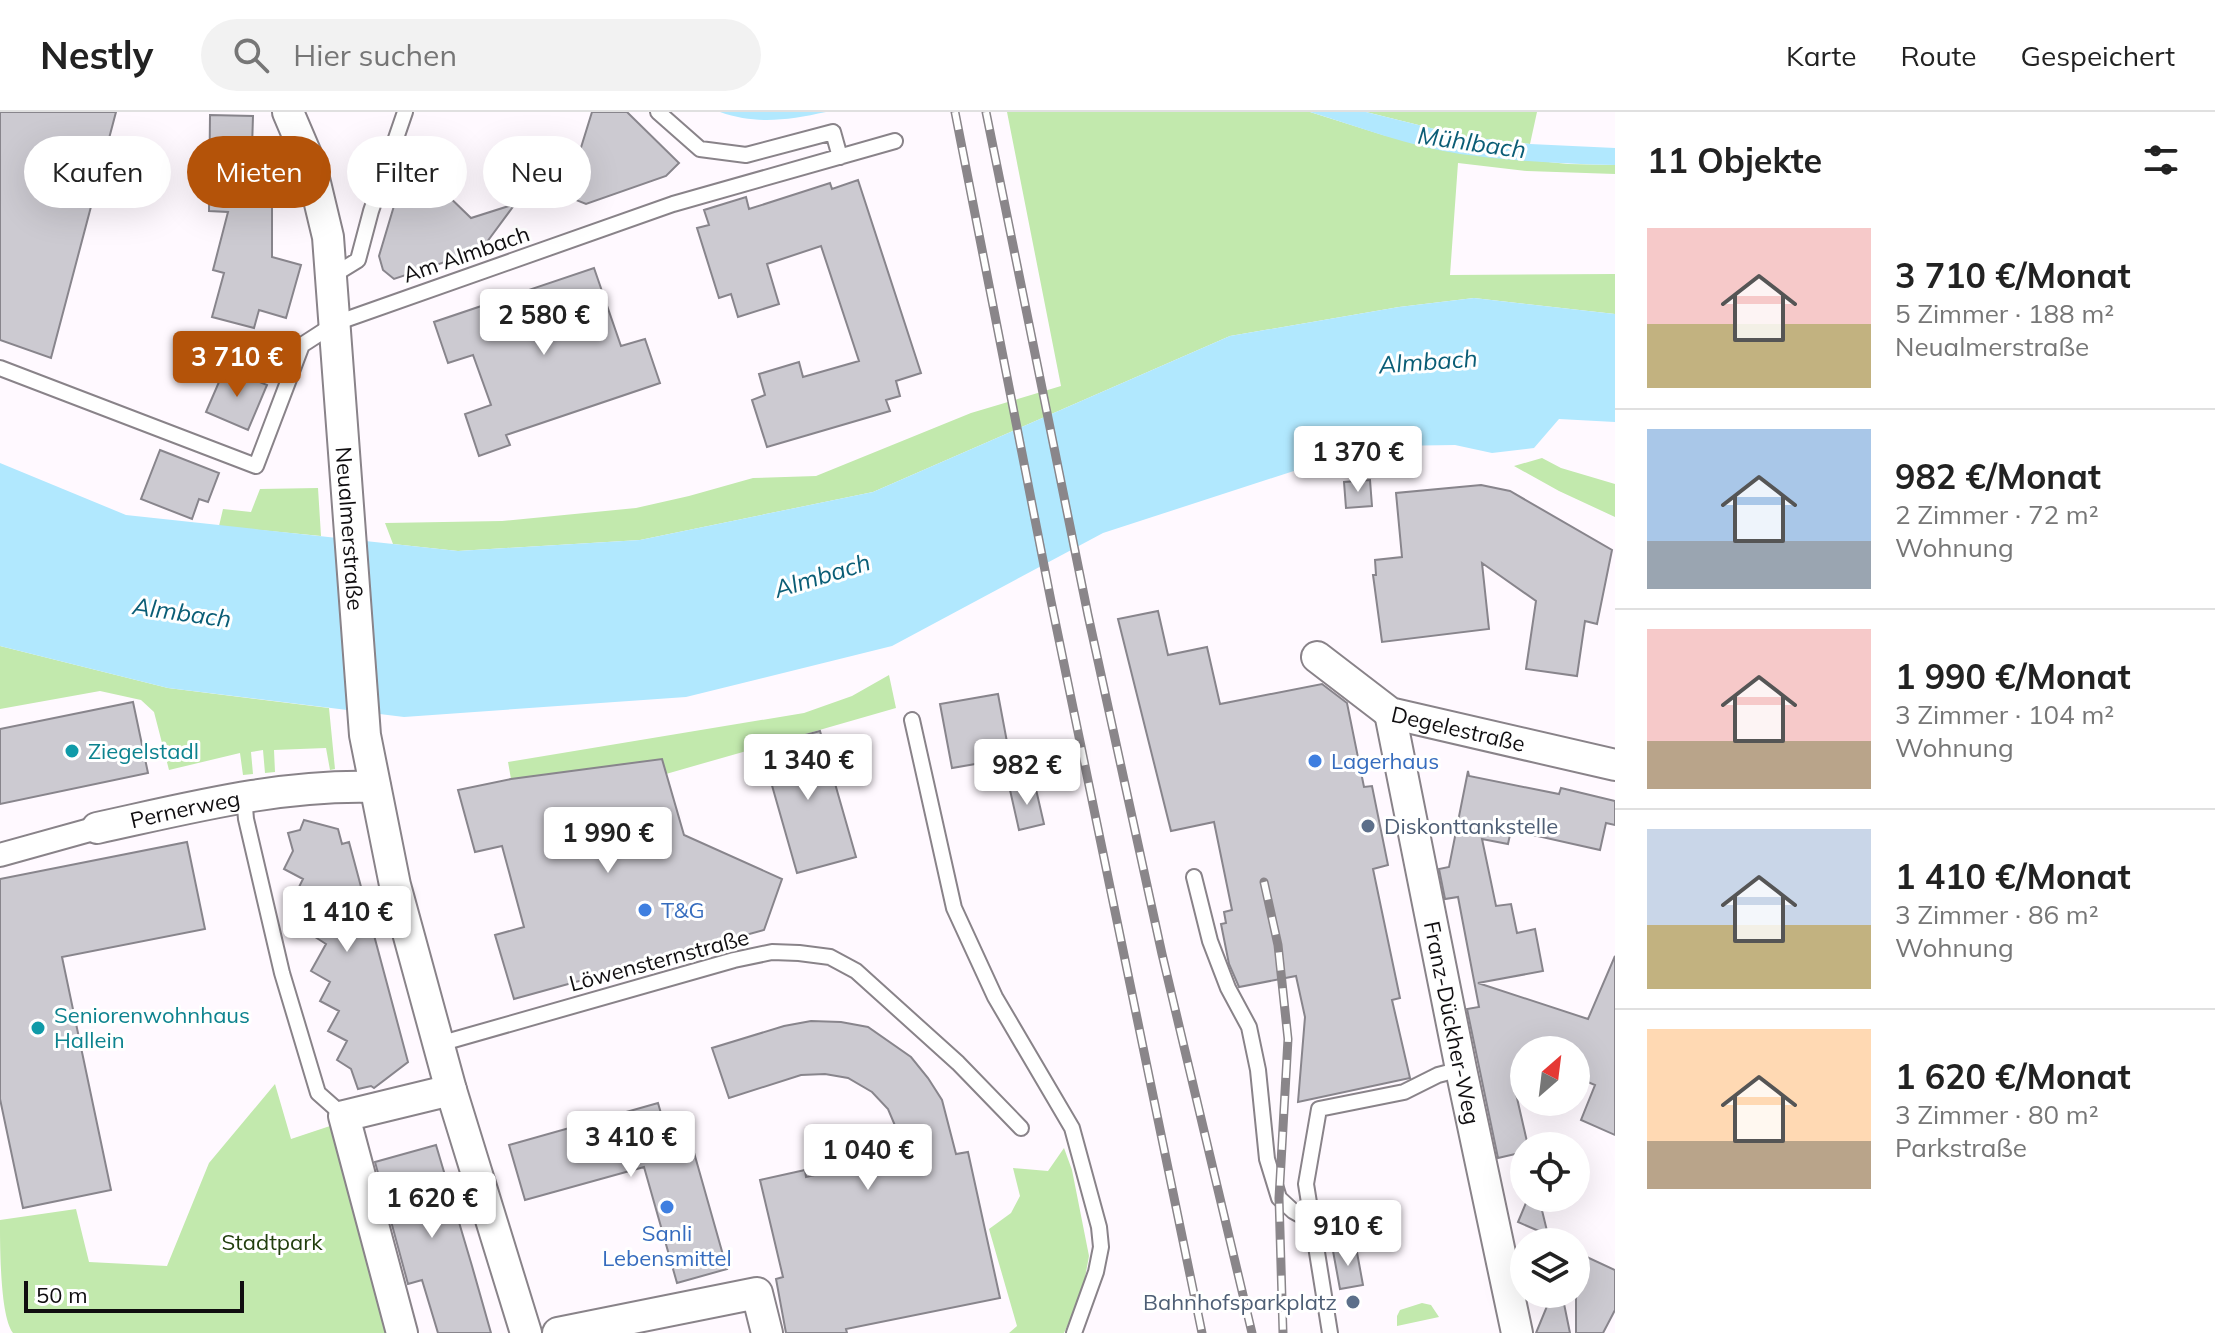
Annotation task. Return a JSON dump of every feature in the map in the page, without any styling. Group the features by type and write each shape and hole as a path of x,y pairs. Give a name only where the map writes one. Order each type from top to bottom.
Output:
{"street":[{"name":"Neualmerstraße","path":"288,112 314,177 328,237 370,760 395,885 451,1090 526,1333"},
{"name":"Degelestraße","path":"1317,657 1390,713 1615,765"},
{"name":"Franz-Dückher-Weg","path":"1390,713 1517,1333"},
{"name":"Pernerweg","path":"0,855 97,828 244,796 341,786 370,760"},
{"path":"402,1333 344,1116 451,1090"},
{"path":"558,1333 757,1293 767,1333"}],"lane":[{"path":"332,276 358,260 371,211 405,112"},
{"path":"658,112 700,149 746,155 833,132 840,157"},
{"name":"Am Almbach","path":"0,368 256,466 302,345 336,323 673,204 895,141"},
{"path":"912,720 954,908 995,997 1072,1128 1099,1227 1101,1247 1096,1272 1074,1333"},
{"path":"244,796 246,819 282,973 318,1093 344,1116"},
{"path":"1194,877 1210,941 1228,988 1249,1027 1258,1070 1267,1159 1279,1198 1293,1211 1313,1222"},
{"name":"Löwensternstraße","path":"439,1044 734,960 772,952 830,957 856,971 958,1063 1021,1128"},
{"path":"1330,1333 1306,1184 1319,1109 1404,1092 1438,1075 1461,1069"}],"green space":[{"path":"1007,112 1310,112 1383,135 1458,153 1568,164 1615,165 1615,174 1527,171 1458,163 1450,275 1615,274 1615,314 1474,298 1399,307 1230,336 873,492 640,540 458,551 393,544 385,523 502,521 636,508 753,478 816,476 971,413 1061,386"},
{"path":"1366,112 1537,112 1530,144 1467,137"},
{"path":"1542,458 1561,468 1615,484 1615,517 1514,466"},
{"path":"318,488 321,536 219,526 223,509 251,512 260,489"},
{"path":"0,646 168,688 329,708 335,769 330,770 326,748 274,750 275,772 265,773 263,750 251,752 253,774 243,775 240,753 169,770 154,712 141,700 100,691 0,709"},
{"path":"889,675 896,708 666,774 511,779 508,762 804,713 852,696"},
{"name":"Stadtpark","path":"275,1084 291,1139 330,1126 391,1333 13,1333 3,1297 0,1220 76,1209 89,1262 167,1266 209,1163"},
{"path":"1064,1148 1072,1170 1089,1256 1082,1294 1064,1333 1009,1333 1017,1326 989,1229 1011,1213 1020,1196 1013,1168 1048,1171"},
{"path":"1422,1303 1431,1305 1439,1317 1397,1326 1400,1310"}],"water":[{"path":"720,112 826,112 773,120 747,119"},
{"name":"Mühlbach","path":"1310,112 1366,112 1467,137 1615,148 1615,165 1499,159 1441,151"},
{"name":"Almbach","path":"1474,298 1615,314 1615,422 1559,419 1534,448 1492,453 1455,445 1390,446 1346,454 1103,533 892,646 686,697 404,717 168,688 0,646 0,463 126,515 458,551 640,540 873,492 1230,336 1399,307"}],"building":[{"path":"0,112 116,112 110,136 24,136 24,208 91,208 51,358 0,340"},
{"path":"592,112 627,112 679,163 666,176 591,202 591,136 585,136"},
{"path":"210,115 253,116 252,136 210,136"},
{"path":"858,180 921,373 896,381 900,396 886,400 890,411 767,447 752,400 765,395 759,374 799,362 803,377 859,361 821,246 767,264 779,304 738,317 731,294 719,298 697,228 709,225 704,210 746,197 749,209 830,183 832,189"},
{"path":"209,208 272,208 272,257 301,265 286,318 259,310 254,328 212,317 224,273 213,270 228,212 209,211"},
{"path":"393,208 461,208 471,218 512,208 481,250 394,279 383,270 379,256"},
{"path":"594,268 621,346 645,339 660,383 506,435 510,445 479,456 465,414 491,405 473,355 448,363 434,322"},
{"path":"225,368 267,385 248,430 206,412"},
{"path":"160,450 219,473 208,502 199,499 192,519 141,499"},
{"path":"1370,480 1372,506 1346,508 1344,482"},
{"path":"1481,485 1510,491 1612,550 1597,624 1585,621 1577,676 1526,669 1536,601 1482,563 1489,629 1382,642 1373,575 1376,575 1375,560 1402,557 1396,493"},
{"path":"1158,611 1168,655 1207,647 1220,704 1322,684 1347,703 1364,787 1372,786 1388,865 1373,869 1400,998 1392,1000 1410,1078 1298,1102 1305,1017 1296,976 1239,987 1229,964 1221,924 1226,923 1224,912 1232,910 1214,822 1171,831 1118,619"},
{"path":"998,694 1010,758 952,768 940,704"},
{"name":"Ziegelstadl","path":"133,702 148,773 0,804 0,729"},
{"path":"820,731 856,857 797,873 761,747"},
{"path":"662,759 684,835 782,879 764,930 514,999 495,935 524,927 502,846 475,852 458,790 511,779"},
{"path":"1468,771 1469,776 1559,794 1561,788 1615,801 1615,825 1606,823 1600,850 1511,830 1508,844 1482,839 1496,906 1511,904 1517,933 1535,929 1543,971 1478,983 1588,1019 1615,956 1615,1135 1581,1120 1583,1116 1590,1116 1590,1098 1595,1085 1590,1083 1590,1036 1510,1036 1510,1116 1521,1116 1525,1132 1510,1132 1510,1155 1498,1158 1467,1009 1479,1007 1458,897 1445,899 1439,869 1449,867"},
{"path":"1035,785 1044,824 1019,830 1010,790"},
{"path":"304,820 338,829 342,844 349,842 408,1062 374,1088 358,1089 351,1069 337,1060 347,1041 328,1031 339,1011 320,1001 330,982 311,971 326,944 301,928 311,909 293,899 303,879 284,869 293,851 288,833 300,830"},
{"name":"Seniorenwohnhaus Hallein","path":"187,842 205,929 62,957 111,1190 23,1208 0,1099 0,879"},
{"path":"811,1021 868,1027 911,1057 928,1078 942,1100 956,1154 968,1152 1000,1298 846,1329 847,1333 786,1333 776,1279 783,1277 760,1180 805,1170 806,1177 876,1161 875,1156 905,1149 888,1109 872,1092 848,1078 825,1074 801,1075 729,1098 712,1048"},
{"path":"658,1103 671,1148 691,1142 727,1269 677,1283 644,1167 525,1200 509,1145"},
{"path":"436,1145 491,1333 438,1333 422,1280 408,1284 375,1162"},
{"path":"1522,1212 1542,1212 1546,1228 1532,1228 1518,1222"},
{"path":"1356,1247 1363,1285 1340,1289 1333,1251"},
{"path":"1590,1258 1615,1270 1615,1310 1603,1333 1576,1333 1576,1308 1590,1308"},
{"path":"1546,1308 1565,1308 1570,1333 1536,1333"}],"railway":[{"path":"955,112 1051,601 1202,1333"},
{"path":"986,112 1088,615 1162,954 1252,1333"},
{"path":"1264,882 1278,945 1288,1039 1279,1198 1283,1333"}],"place":[{"name":"Ziegelstadl","path":"72,751"},
{"name":"Lagerhaus","path":"1315,761"},
{"name":"Diskonttankstelle","path":"1368,826"},
{"name":"T&G","path":"645,910"},
{"name":"Seniorenwohnhaus Hallein","path":"38,1028"},
{"name":"Sanli Lebensmittel","path":"667,1207"},
{"name":"Bahnhofsparkplatz","path":"1353,1302"}]}
